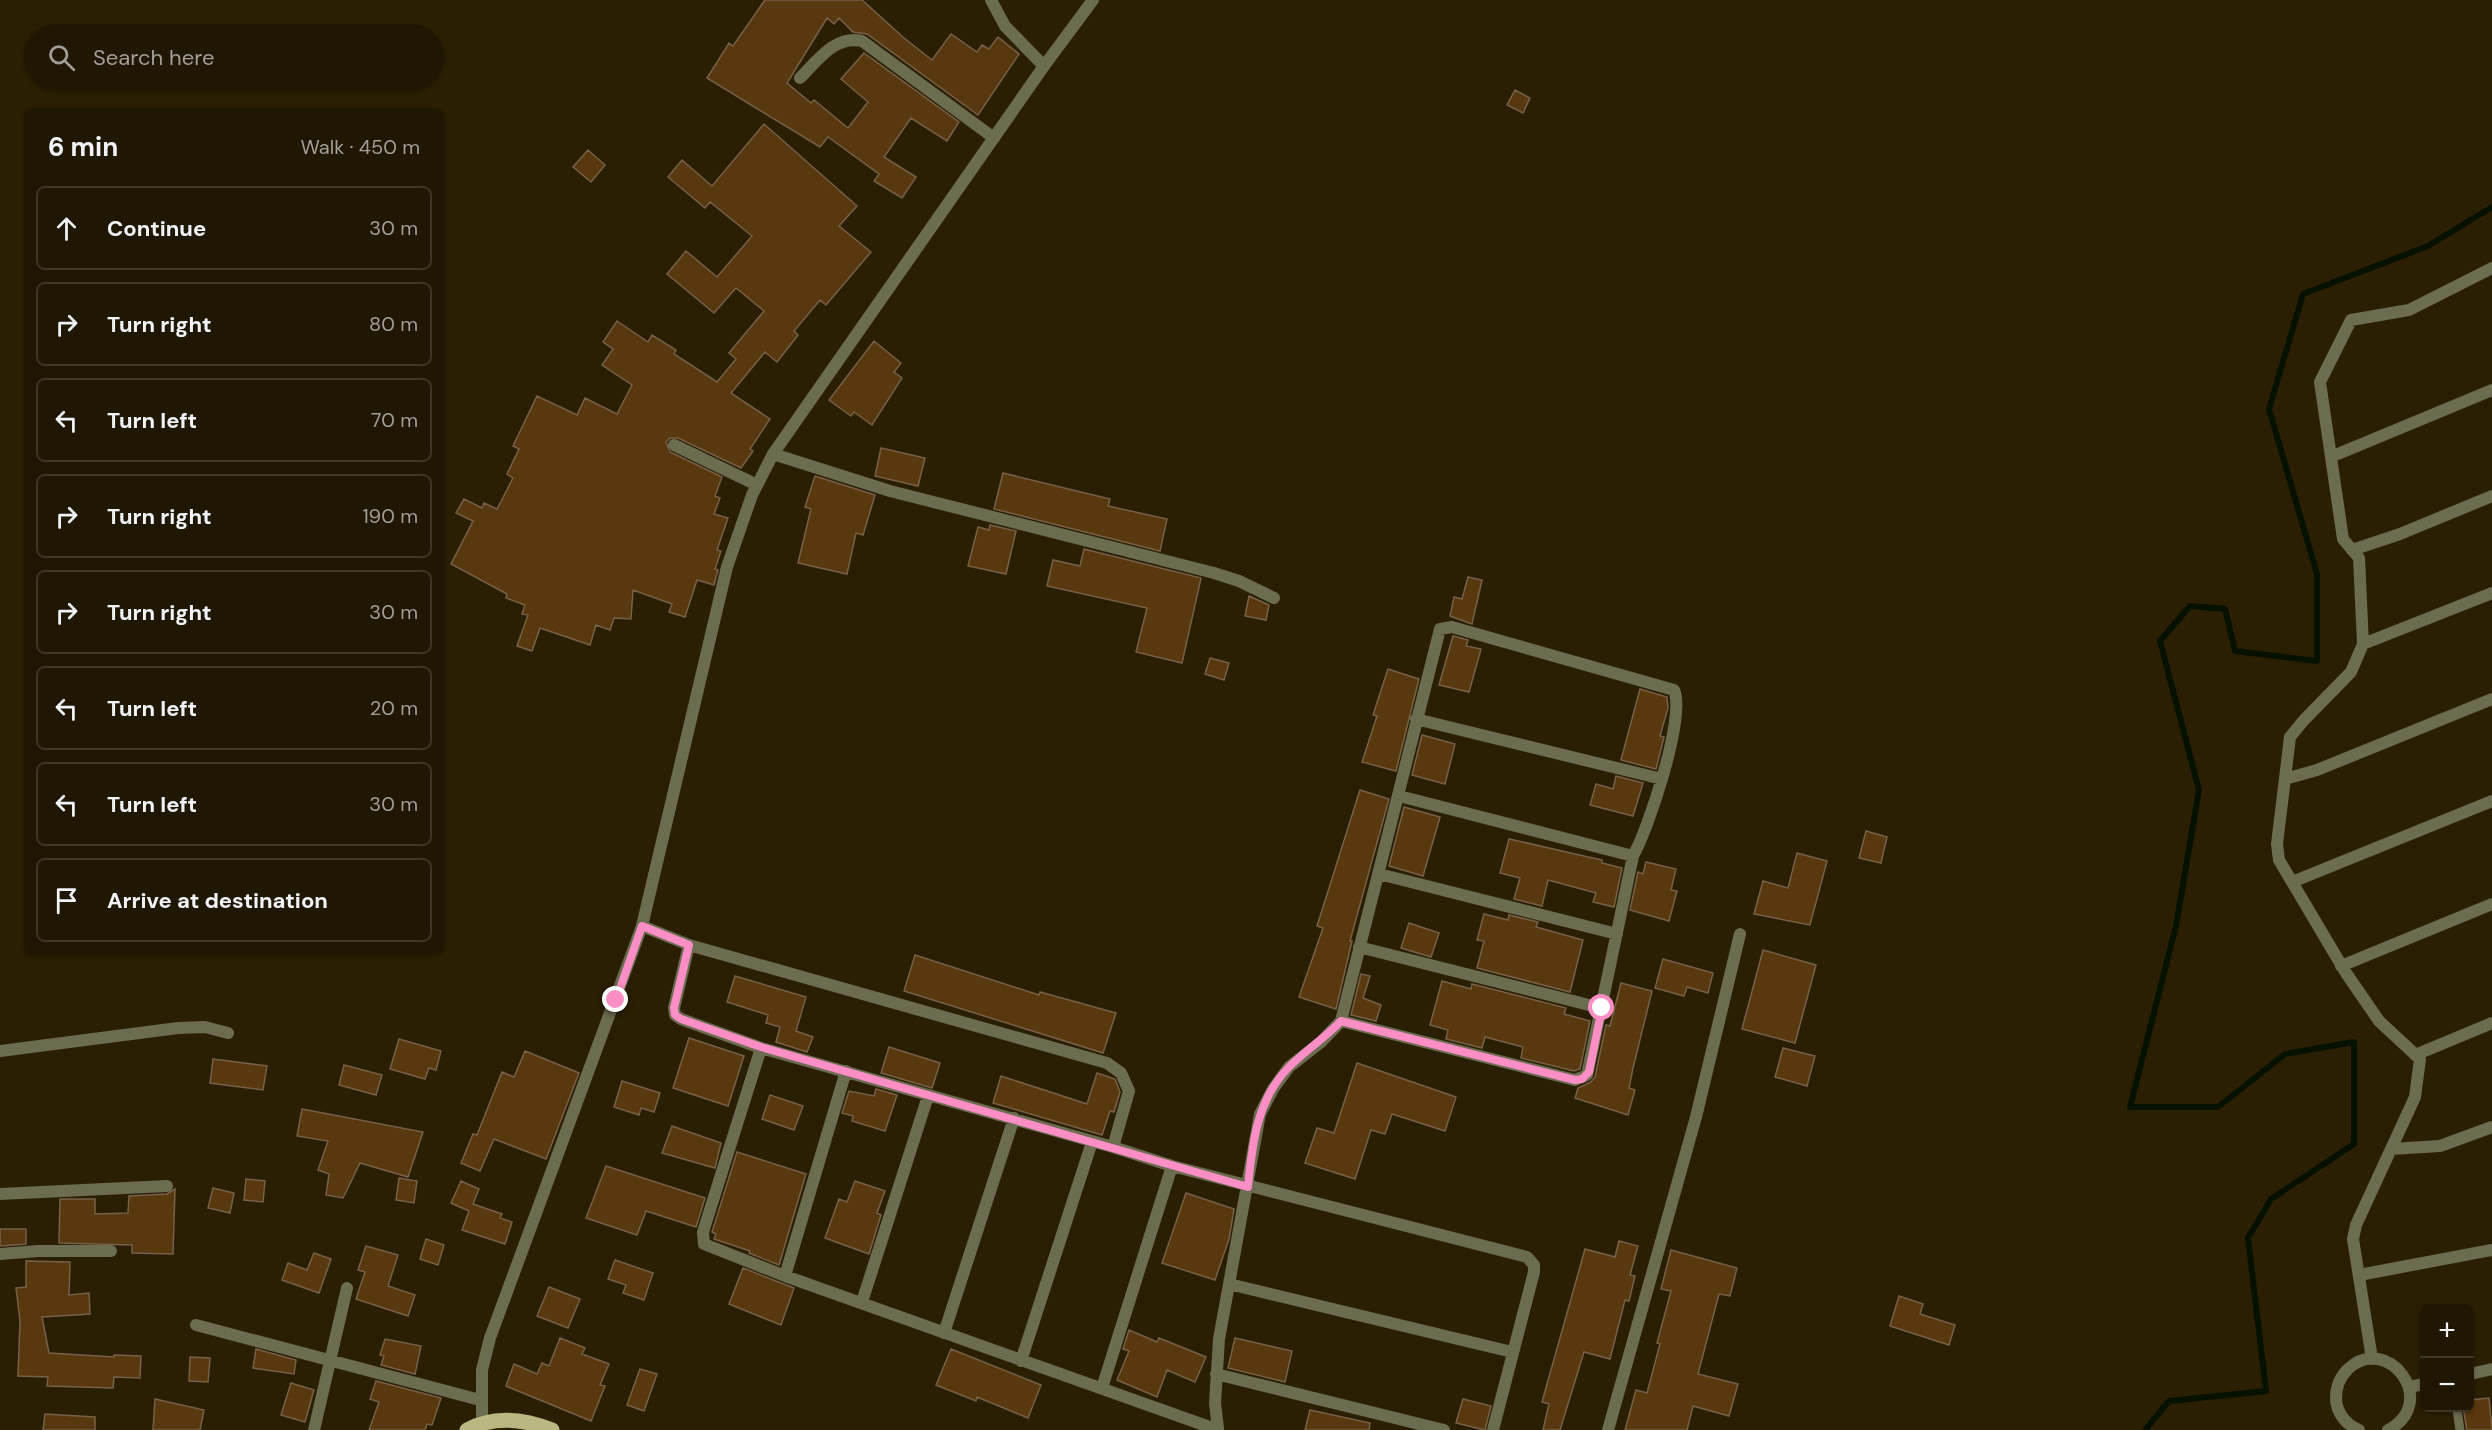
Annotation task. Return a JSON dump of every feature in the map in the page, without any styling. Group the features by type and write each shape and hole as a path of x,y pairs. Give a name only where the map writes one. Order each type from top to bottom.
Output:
{"main road":[{"path":"467,1430 482,1422 513,1419 552,1430"}],"street":[{"path":"990,0 1005,26 1044,66"},
{"path":"482,1422 480,1400 482,1370 490,1338 642,926 718,600 757,484 773,454 1044,66 1093,0"},
{"path":"800,78 839,40 862,41 994,138"},
{"path":"2372,1359 2353,1239 2356,1225 2415,1097 2420,1059 2379,1021 2341,966 2279,860 2277,844 2290,738 2304,720 2351,672 2363,644 2359,558 2343,539 2333,456 2320,382 2351,320 2409,310 2492,268"},
{"path":"2333,456 2492,390"},
{"path":"674,445 757,484"},
{"path":"773,454 890,491 1214,573 1239,581 1274,598"},
{"path":"2352,550 2400,534 2492,496"},
{"path":"2363,644 2492,593"},
{"path":"761,1047 703,1232 705,1244 785,1276 1218,1429 1216,1374 1218,1339 1248,1187 1252,1147 1260,1114 1273,1089 1289,1067 1321,1042 1341,1021 1440,629 1452,627 1674,690 1676,701 1674,720 1662,779 1648,827 1634,856 1589,1072 1582,1079 1575,1080 1341,1021"},
{"path":"2285,779 2317,770 2492,699"},
{"path":"1416,719 1662,779"},
{"path":"1399,796 1634,856"},
{"path":"2292,882 2492,801"},
{"path":"1378,874 1617,934"},
{"path":"2341,966 2492,904"},
{"path":"642,926 689,945 1107,1063 1121,1073 1129,1090 1113,1147"},
{"path":"1608,1430 1696,1117 1740,934"},
{"path":"689,945 674,1008 675,1015 761,1047 928,1096 1014,1118 1172,1166 1527,1257 1534,1265 1534,1272 1493,1430"},
{"path":"1359,947 1602,1008"},
{"path":"2415,1055 2492,1023"},
{"path":"0,1051 178,1028 205,1027 228,1033"},
{"path":"785,1276 846,1071"},
{"path":"862,1302 928,1096"},
{"path":"944,1333 1014,1118"},
{"path":"2391,1149 2440,1146 2492,1127"},
{"path":"1021,1361 1092,1142"},
{"path":"1102,1388 1172,1166"},
{"path":"0,1194 167,1186"},
{"path":"2359,1275 2492,1250"},
{"path":"0,1254 38,1251 111,1251"},
{"path":"1229,1284 1512,1352"},
{"path":"314,1430 347,1288"},
{"path":"196,1325 480,1400"},
{"path":"2359,1430 2345,1421 2339,1411 2337,1388 2349,1368 2372,1359 2384,1361 2396,1367 2404,1376 2409,1387 2407,1412 2400,1422 2388,1430"},
{"path":"2474,1373 2492,1369"},
{"path":"1216,1374 1443,1430"},
{"path":"2409,1387 2420,1385"}],"lane":[{"path":"2457,1412 2460,1430"}],"building":[{"path":"765,0 862,0 932,60 951,34 977,52 982,45 989,49 998,37 1019,54 978,115 867,34 853,32 839,18 834,24 827,18 787,83 811,103 814,100 848,128 868,102 841,79 864,53 959,122 947,141 911,118 884,157 916,177 902,198 874,181 879,174 828,137 820,147 707,78 729,43 733,46"},
{"path":"1515,90 1530,98 1523,113 1507,105"},
{"path":"764,124 857,206 839,226 871,252 826,305 820,300 794,331 798,335 777,362 765,352 731,393 770,419 750,449 753,451 741,468 678,438 670,438 666,442 670,452 722,477 715,496 720,498 714,514 728,518 717,550 721,551 715,569 718,570 714,585 697,580 685,617 669,612 672,604 633,590 631,619 614,618 610,630 596,625 590,645 540,628 532,651 517,646 528,615 522,614 525,605 506,598 507,594 451,564 473,521 456,513 464,499 482,508 484,503 497,509 513,478 507,474 519,449 513,446 537,396 577,415 585,398 617,414 632,385 602,365 613,349 603,342 617,321 648,342 652,335 676,350 674,354 717,382 736,359 729,353 764,311 736,288 714,313 667,274 686,251 717,277 752,236 710,202 705,208 668,177 682,160 712,186"},
{"path":"588,150 605,165 591,182 573,167"},
{"path":"874,341 901,363 894,372 902,378 872,425 854,412 851,416 829,400"},
{"path":"881,448 925,458 918,486 875,476"},
{"path":"1003,473 1110,499 1108,506 1167,519 1160,551 994,509"},
{"path":"815,476 875,495 863,535 856,533 847,574 798,563 811,509 805,507"},
{"path":"990,525 1016,531 1006,574 968,566 978,527 989,530"},
{"path":"1084,549 1201,578 1182,663 1136,652 1147,608 1047,586 1053,560 1080,566"},
{"path":"1468,577 1482,580 1472,624 1450,616 1454,597 1462,599"},
{"path":"1249,596 1269,605 1266,620 1245,616"},
{"path":"1453,636 1468,640 1466,646 1481,649 1469,692 1439,685"},
{"path":"1210,658 1229,663 1224,680 1205,674"},
{"path":"1388,669 1419,679 1396,771 1362,762 1377,716 1373,715"},
{"path":"1640,689 1667,697 1668,708 1660,736 1664,737 1656,769 1621,760"},
{"path":"1422,735 1455,744 1445,784 1412,775"},
{"path":"1616,776 1643,783 1633,816 1590,805 1596,784 1613,789"},
{"path":"1360,790 1389,799 1350,941 1352,941 1336,1009 1299,997 1323,928 1317,926"},
{"path":"1404,807 1440,817 1423,876 1389,866"},
{"path":"1866,831 1887,837 1881,863 1859,858"},
{"path":"1509,839 1602,860 1602,863 1622,868 1614,907 1593,902 1596,893 1548,880 1542,906 1514,899 1520,878 1500,873"},
{"path":"1797,853 1827,861 1810,925 1754,914 1763,881 1788,888"},
{"path":"1646,862 1676,869 1671,890 1677,891 1669,921 1630,910 1638,872 1643,874"},
{"path":"1484,914 1508,920 1509,915 1538,922 1536,927 1583,940 1570,992 1477,968 1484,941 1477,940"},
{"path":"1409,923 1439,933 1431,957 1401,948"},
{"path":"1763,950 1816,965 1795,1043 1742,1029"},
{"path":"915,955 1039,995 1040,992 1116,1013 1103,1053 904,991"},
{"path":"1663,959 1713,973 1708,993 1687,987 1684,996 1655,988"},
{"path":"1361,974 1370,976 1363,998 1381,1005 1376,1021 1351,1015"},
{"path":"735,976 806,997 796,1031 813,1037 807,1052 776,1042 780,1027 766,1023 768,1015 727,1002"},
{"path":"1442,981 1471,989 1472,984 1566,1008 1564,1014 1590,1021 1580,1069 1574,1071 1521,1058 1523,1047 1485,1037 1482,1048 1446,1039 1448,1030 1430,1025"},
{"path":"1621,983 1652,991 1629,1088 1635,1090 1628,1115 1575,1098 1578,1088 1591,1082 1595,1077 1606,1025 1610,1026"},
{"path":"689,1038 744,1056 728,1106 673,1088"},
{"path":"399,1039 441,1051 436,1070 429,1068 425,1079 390,1069"},
{"path":"889,1047 940,1063 932,1088 881,1073"},
{"path":"1783,1048 1815,1056 1807,1086 1775,1077"},
{"path":"525,1051 579,1073 546,1159 494,1139 480,1171 461,1163 473,1134 477,1135 502,1072 514,1077"},
{"path":"213,1059 267,1066 263,1090 210,1083"},
{"path":"1357,1063 1456,1097 1445,1131 1392,1114 1385,1134 1371,1130 1355,1179 1305,1163 1317,1128 1334,1133"},
{"path":"344,1065 382,1075 376,1095 339,1085"},
{"path":"1097,1073 1115,1079 1120,1092 1114,1112 1110,1111 1102,1135 993,1103 1001,1076 1087,1104"},
{"path":"622,1081 660,1093 654,1112 641,1108 639,1115 614,1107"},
{"path":"876,1089 897,1095 885,1131 852,1121 853,1116 842,1113 849,1091 874,1096"},
{"path":"770,1095 803,1106 794,1130 762,1119"},
{"path":"302,1109 423,1132 408,1177 360,1163 343,1198 326,1195 329,1174 318,1170 328,1141 297,1136"},
{"path":"672,1126 721,1143 715,1168 662,1153"},
{"path":"737,1152 806,1174 779,1265 749,1253 750,1251 714,1239 716,1234 712,1232"},
{"path":"606,1166 705,1198 696,1227 646,1211 637,1235 586,1218"},
{"path":"399,1178 417,1181 414,1203 396,1200"},
{"path":"246,1179 265,1181 263,1202 244,1200"},
{"path":"461,1181 479,1189 473,1204 502,1214 500,1218 512,1222 505,1244 462,1230 469,1211 451,1203"},
{"path":"855,1181 885,1191 877,1213 881,1215 869,1254 825,1238 839,1199 847,1202"},
{"path":"213,1188 234,1193 230,1213 208,1208"},
{"path":"175,1189 173,1254 132,1253 132,1245 59,1243 60,1199 95,1199 95,1214 128,1213 129,1196 167,1194"},
{"path":"1186,1193 1234,1209 1229,1239 1215,1280 1162,1263"},
{"path":"0,1229 26,1229 26,1244 0,1246"},
{"path":"426,1239 444,1245 438,1265 420,1259"},
{"path":"1619,1241 1638,1246 1630,1275 1635,1276 1629,1301 1625,1300 1610,1359 1584,1352 1560,1430 1543,1430 1549,1404 1542,1402 1585,1249 1615,1257"},
{"path":"366,1246 398,1255 388,1286 415,1295 408,1316 356,1299 365,1272 358,1270"},
{"path":"1671,1250 1737,1268 1730,1296 1719,1294 1698,1374 1738,1384 1729,1416 1693,1406 1687,1430 1625,1430 1636,1390 1647,1393 1660,1344 1657,1343 1671,1291 1661,1289"},
{"path":"314,1253 331,1259 319,1293 282,1280 288,1263 307,1270"},
{"path":"615,1260 653,1273 644,1300 623,1293 626,1285 608,1279"},
{"path":"26,1261 70,1262 69,1295 89,1293 90,1314 42,1317 49,1353 114,1357 114,1355 141,1356 140,1378 114,1377 113,1388 47,1386 48,1377 18,1376 20,1321 16,1288 26,1287"},
{"path":"743,1268 794,1288 781,1325 729,1304"},
{"path":"549,1287 580,1299 568,1328 537,1316"},
{"path":"1899,1296 1923,1304 1920,1314 1955,1325 1949,1345 1890,1326"},
{"path":"1129,1330 1157,1342 1159,1338 1206,1357 1195,1382 1167,1370 1157,1397 1117,1380 1129,1351 1123,1349"},
{"path":"560,1338 585,1348 582,1354 609,1364 600,1385 605,1386 591,1421 506,1386 514,1364 537,1374 542,1363 549,1366"},
{"path":"1235,1338 1292,1351 1285,1382 1228,1368"},
{"path":"385,1339 421,1346 415,1374 381,1365 384,1356 380,1355"},
{"path":"256,1349 296,1360 294,1374 253,1368"},
{"path":"951,1349 1041,1385 1028,1418 977,1397 976,1401 936,1385"},
{"path":"190,1357 210,1358 208,1382 189,1381"},
{"path":"640,1369 657,1374 644,1411 627,1405"},
{"path":"376,1381 441,1398 432,1425 427,1424 425,1430 369,1430 379,1402 370,1399"},
{"path":"291,1383 314,1390 305,1422 281,1415"},
{"path":"2489,1398 2492,1430 2467,1430 2464,1412 2474,1412 2474,1400"},
{"path":"155,1399 204,1410 200,1430 153,1430"},
{"path":"1463,1399 1491,1406 1485,1430 1456,1423"},
{"path":"1310,1410 1370,1423 1369,1430 1305,1430"},
{"path":"45,1414 95,1417 95,1430 43,1430"}],"waterway":[{"path":"2145,1430 2169,1401 2266,1391 2248,1238 2271,1199 2354,1144 2354,1042 2285,1054 2218,1107 2130,1107 2176,926 2199,790 2160,641 2190,606 2225,609 2235,651 2317,661 2317,574 2269,409 2303,294 2428,246 2492,207"}],"route":[{"path":"616,1000 642,926 689,945 674,1008 675,1015 681,1019 761,1047 1248,1187 1252,1147 1260,1114 1273,1089 1289,1067 1321,1042 1341,1021 1575,1080 1582,1079 1589,1072 1602,1008"}]}
